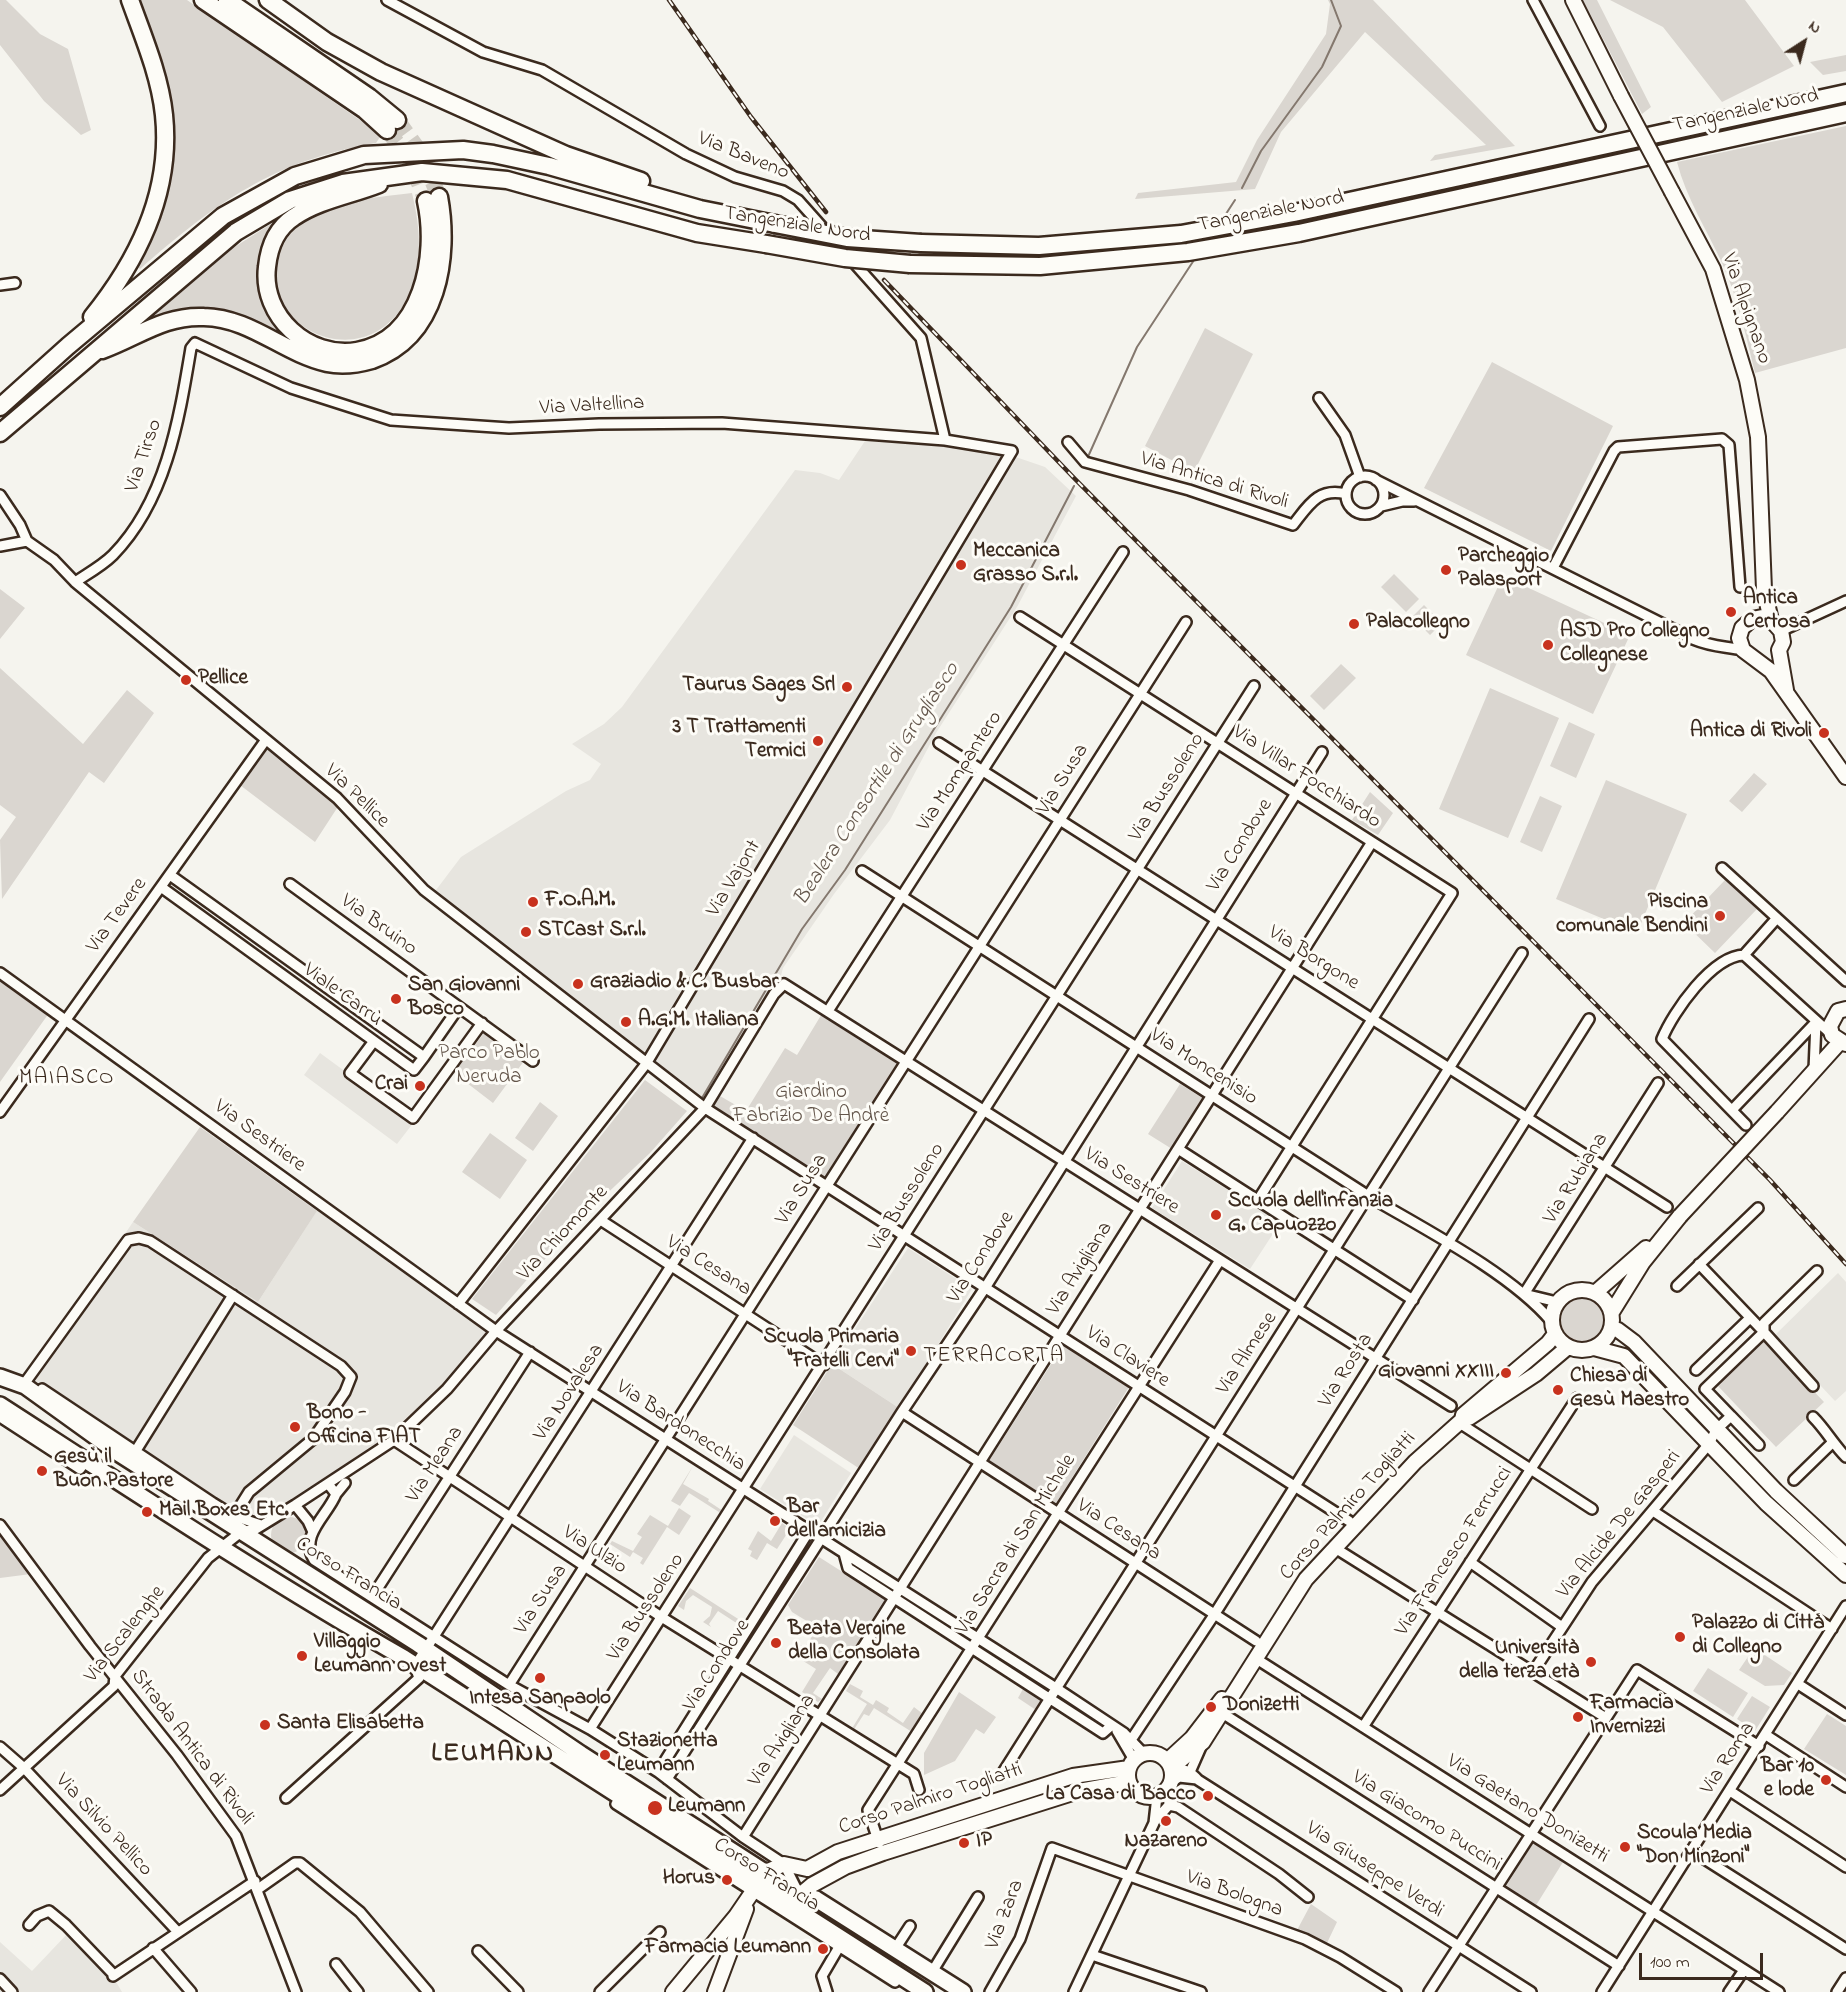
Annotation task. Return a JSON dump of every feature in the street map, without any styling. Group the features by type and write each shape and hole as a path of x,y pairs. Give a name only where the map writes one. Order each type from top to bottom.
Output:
{"highway":[{"path":"68,346 106,299 140,246 154,212 162,178 164,114 143,37 130,0"},
{"path":"203,0 365,110 392,125 369,96 227,0"},
{"path":"268,0 327,42 381,72 566,155 734,214"},
{"name":"Tangenziale Nord","path":"734,214 847,237 921,243 1039,246 1181,234 1294,213 1846,93"},
{"name":"Tangenziale Nord","path":"406,174 422,172 507,180 697,233 845,258 910,264 1040,266 1188,252 1299,233 1846,113"},
{"path":"0,407 68,346 223,216 296,176 364,155 452,150 493,154 549,166 700,209 734,214"},
{"path":"93,354 129,340 154,325 186,317 204,317 238,322 311,358 329,363 347,364 382,356 410,336 432,300 442,259 444,238 432,199 427,268 411,312 395,332 366,348 341,351 323,348 291,332 272,305 267,289 268,258 280,229 312,206 406,174"},
{"path":"0,433 236,232 265,213 290,200 344,183 406,174"}],"main road":[{"name":"Corso Francia","path":"0,1377 25,1386 118,1453 241,1532 430,1644 577,1760 756,1887"},
{"name":"Corso Francia","path":"0,1405 84,1462 221,1545 332,1617 577,1760 618,1800 756,1887 795,1900 925,1992"},
{"name":"Corso Francia","path":"795,1900 816,1899 963,1992"}],"street":[{"name":"Via Baveno","path":"387,0 483,52 542,70 686,154 735,177 783,191 798,200 921,338 945,440"},
{"path":"1533,0 1600,126"},
{"name":"Via Alpignano","path":"1573,0 1713,269 1747,380 1758,437 1764,590"},
{"path":"0,285 15,283"},
{"name":"Via Valtellina","path":"191,348 195,343 291,388 353,410 391,420 509,428 599,424 722,423 945,440 1012,451"},
{"name":"Via Tirso","path":"75,582 112,556 135,526 154,494 169,455 191,348"},
{"path":"1319,398 1341,428 1360,477"},
{"path":"1553,568 1618,447 1722,439 1729,445 1740,587"},
{"name":"Via Antica di Rivoli","path":"1068,442 1085,462 1189,490 1293,525 1321,495 1333,491 1346,494"},
{"name":"Via Vajont","path":"458,1304 646,1064 1012,451"},
{"path":"1417,502 1402,501 1381,506 1374,512 1365,514 1356,512 1349,505 1346,494 1350,483 1360,477 1376,480 1693,639 1713,647 1741,644"},
{"path":"1376,480 1382,487 1384,497 1381,506"},
{"name":"Via Pellice","path":"0,495 27,541 54,560 75,582 265,741 337,798 424,890 705,1108"},
{"path":"0,546 27,541"},
{"name":"Via Mompantero","path":"828,1011 1123,552"},
{"path":"1764,590 1771,620 1781,631 1782,642 1779,650 1770,659 1759,660 1749,657 1741,644 1742,628 1752,619 1764,590"},
{"path":"1781,631 1846,601"},
{"name":"Via Villar Focchiardo","path":"1020,617 1452,892 1373,1018"},
{"path":"1752,619 1762,617 1771,620"},
{"name":"Via Susa","path":"508,1685 1186,622"},
{"path":"1779,650 1786,690"},
{"path":"1759,660 1786,690 1846,777"},
{"name":"Via Bussoleno","path":"590,1729 663,1618 1254,686"},
{"name":"Via Tevere","path":"0,1112 265,741"},
{"name":"Via Borgone","path":"939,743 1667,1207"},
{"name":"Via Condove","path":"667,1779 902,1412 985,1288 1322,752"},
{"name":"Via Avigliana","path":"743,1837 1372,842"},
{"path":"1722,868 1846,981"},
{"name":"Via Moncenisio","path":"862,871 1524,1294 1553,1327"},
{"name":"Viale Carrù","path":"161,888 414,1070 424,1056 170,875"},
{"name":"Via Bruino","path":"290,884 533,1061"},
{"path":"204,919 213,906"},
{"path":"1744,955 1777,918"},
{"path":"235,941 244,928"},
{"name":"Via Almese","path":"1002,1774 1452,1068 1522,953"},
{"path":"1746,1125 1662,1040 1670,1020 1682,1003 1720,963 1733,955 1744,955 1816,1022 1839,1040"},
{"name":"Via Sestriere","path":"0,973 496,1331"},
{"name":"Via Chiomonte","path":"221,1545 241,1532 261,1525 329,1485 394,1440 447,1389 496,1331 602,1221 705,1108 774,994 784,984 792,988"},
{"name":"Via Sestriere","path":"792,988 1451,1406"},
{"path":"424,1056 459,1007"},
{"path":"1839,1040 1832,1018 1838,1011 1846,1009"},
{"path":"1257,1200 1373,1018"},
{"name":"Via Rosta","path":"1131,1740 1376,1359 1589,1019"},
{"path":"1814,1071 1816,1022"},
{"path":"1732,1110 1816,1022"},
{"path":"374,1041 350,1073 413,1118 482,1023"},
{"path":"1611,1312 1643,1262 1680,1216 1777,1112 1839,1040"},
{"name":"Via Rubiana","path":"1524,1294 1658,1083"},
{"name":"Via Claviere","path":"705,1108 1349,1521"},
{"name":"Via Novalesa","path":"415,1666 753,1138"},
{"path":"1178,1149 1413,1300"},
{"path":"1677,1286 1758,1208"},
{"path":"1596,1292 1680,1216"},
{"name":"Via Cesana","path":"602,1221 746,1312 824,1365"},
{"path":"27,1380 128,1240 139,1238 150,1241 341,1366 351,1377 345,1392 313,1439 249,1492 234,1516"},
{"name":"Via Sacra di San Michele","path":"883,1853 868,1810 1220,1260"},
{"path":"1699,1264 1813,1386"},
{"path":"1759,1445 1705,1389 1764,1332 1764,1323 1817,1271"},
{"path":"1594,1348 1605,1339 1611,1328 1611,1312 1606,1301 1596,1292 1576,1290 1557,1302 1553,1327 1568,1347 1578,1350 1594,1348 1624,1356 1766,1503 1846,1575"},
{"name":"Via Moncenisio","path":"1524,1294 1557,1302"},
{"path":"135,1452 233,1295"},
{"path":"1696,1370 1750,1318"},
{"name":"Corso Palmiro Togliatti","path":"1191,1772 1218,1711 1306,1579 1415,1462 1460,1421 1463,1415 1548,1343 1553,1327"},
{"path":"1611,1328 1618,1330 1634,1342 1776,1491 1846,1556"},
{"name":"Via Bardonecchia","path":"496,1331 1112,1725 1131,1740 1134,1766"},
{"name":"Corso Palmiro Togliatti","path":"1460,1421 1468,1419 1499,1400 1568,1347"},
{"name":"Via Meana","path":"372,1597 530,1352"},
{"path":"0,1368 15,1377 27,1380 234,1516 261,1525"},
{"name":"Via Francesco Ferrucci","path":"1364,1727 1577,1398"},
{"name":"Via Cesana","path":"902,1412 1256,1641"},
{"path":"1716,1430 1731,1416"},
{"name":"Corso Francia","path":"0,1417 80,1469 84,1462"},
{"path":"1813,1417 1827,1432 1832,1443 1846,1457"},
{"path":"1460,1421 1530,1470 1592,1509"},
{"name":"Via Alcide De Gasperi","path":"1533,1672 1592,1582 1709,1444 1716,1430"},
{"name":"Via Ulzio","path":"394,1440 663,1618 914,1774 919,1791"},
{"path":"1794,1480 1832,1443"},
{"path":"313,1532 345,1483"},
{"path":"329,1485 336,1494"},
{"path":"295,1505 308,1521 313,1532"},
{"path":"1653,1511 1832,1629"},
{"name":"Strada Antica di Rivoli","path":"0,1525 177,1755 236,1836 296,1992"},
{"name":"Via Condove","path":"658,1772 809,1531"},
{"name":"Corso Francia","path":"313,1532 310,1550 314,1560 372,1597 430,1644 590,1729 658,1772 743,1837 784,1864 795,1900"},
{"name":"Via Scalenghe","path":"0,1790 114,1686 115,1676 221,1545"},
{"path":"1335,1548 1606,1718"},
{"name":"Via Bardonecchia","path":"844,1553 848,1568 972,1650 1103,1733 1112,1725"},
{"path":"1470,1562 1562,1627"},
{"name":"Via Roma","path":"1602,1992 1846,1606"},
{"name":"Via Gaetano Donizetti","path":"1255,1658 1779,1992"},
{"path":"286,1798 419,1678 415,1666"},
{"path":"1429,1992 1637,1670 1759,1746"},
{"path":"1798,1684 1846,1715"},
{"name":"Corso Palmiro Togliatti","path":"1169,1764 1218,1711"},
{"name":"Via Giacomo Puccini","path":"1218,1711 1619,1966"},
{"name":"Via Bardonecchia","path":"1112,1725 1134,1766"},
{"path":"1766,1735 1846,1787"},
{"name":"Corso Palmiro Togliatti","path":"1169,1764 1190,1755 1203,1742"},
{"name":"Via Silvio Pellico","path":"0,1747 24,1768 177,1931"},
{"path":"1191,1772 1169,1764 1157,1754 1134,1766 1141,1795 1165,1789 1179,1777 1198,1780"},
{"path":"1074,1992 1154,1823 1165,1789 1169,1764"},
{"name":"Corso Palmiro Togliatti","path":"756,1887 784,1864 807,1869 838,1852 1073,1776 1134,1766"},
{"name":"Corso Palmiro Togliatti","path":"795,1900 844,1867 1078,1791 1134,1766"},
{"name":"Via Giuseppe Verdi","path":"1191,1772 1198,1780 1531,1992"},
{"path":"1165,1789 1169,1805"},
{"path":"1730,1791 1846,1867"},
{"path":"1154,1823 1169,1805"},
{"path":"1169,1805 1188,1813 1279,1874 1308,1897"},
{"name":"Via Bologna","path":"1052,1848 1305,1940 1340,1957 1396,1992"},
{"name":"Via Zara","path":"990,1992 1020,1939 1039,1879 1052,1848"},
{"path":"1692,1851 1846,1949"},
{"path":"29,1925 37,1916 49,1911 66,1925 113,1976 177,1931 295,1863 300,1863 360,1912 428,1992"},
{"path":"673,1992 727,1939 756,1887"},
{"name":"Corso Francia","path":"756,1887 839,1947 895,1982 899,1975"},
{"path":"932,1972 978,1897"},
{"path":"895,1949 910,1926"},
{"path":"600,1992 660,1932"},
{"path":"716,1992 727,1939"},
{"path":"827,1992 822,1976 839,1947"},
{"path":"153,1948 191,1992"},
{"path":"478,1951 518,1992"},
{"path":"1092,1955 1201,1992"},
{"path":"336,1964 358,1992"},
{"path":"1729,1992 1744,1970"},
{"path":"1837,1992 1846,1978"},
{"path":"0,1979 12,1992"}],"shaded area":[{"path":"867,438 944,444 1004,453 1045,467 1076,496 1017,607 936,733 890,820 834,894 783,968 776,995 707,1108 433,894 461,857 566,791 590,780 601,764 572,744 604,724 622,707 795,470 820,473 839,480"},
{"path":"320,1053 414,1122 397,1144 304,1075"},
{"name":"Scuola dell'infanzia G. Capuozzo","path":"1182,1161 1280,1223 1250,1269 1152,1208"},
{"path":"320,1206 494,1331 446,1388 393,1440 254,1529 247,1527 26,1379 133,1222 258,1302"},
{"path":"908,1248 972,1289 899,1408 832,1364"},
{"path":"1838,1273 1846,1282 1846,1391 1835,1401 1774,1336"},
{"path":"794,1435 851,1473 818,1526 760,1489"},
{"path":"69,1932 115,1980 122,1992 0,1992 0,1942 32,1971"}],"green space":[{"path":"0,0 6,0 40,34 68,49 91,130 81,135 44,101 0,45"},
{"path":"136,0 187,0 367,125 380,137 376,143 306,161 248,188 221,204 140,269 138,267 163,211 170,183 172,147"},
{"path":"1328,0 1373,0 1515,146 1430,161 1435,155 1486,145 1365,32 1281,132 1255,189 1135,199 1138,193 1236,182 1257,140 1326,34 1330,4"},
{"path":"1583,0 1597,0 1651,107 1642,114"},
{"path":"1610,0 1745,0 1794,66 1722,102 1663,27"},
{"path":"1846,55 1846,71 1823,75 1810,62"},
{"path":"1846,126 1846,348 1755,373 1733,290 1691,201 1677,162"},
{"path":"412,193 419,235 418,263 404,304 386,326 363,337 340,339 317,334 297,321 283,302 277,279 281,251 293,231 301,223 321,211 360,200"},
{"path":"277,220 263,249 259,263 259,277 265,304 281,333 234,315 218,312 186,311 152,317 233,248"},
{"path":"1205,328 1253,354 1194,472 1145,446"},
{"path":"1492,362 1613,426 1551,551 1424,488"},
{"path":"1394,574 1419,599 1406,612 1381,587"},
{"name":"ASD Pro Collegno Collegnese","path":"1503,576 1630,635 1593,714 1466,655"},
{"path":"0,589 25,608 0,639"},
{"path":"1424,605 1442,623 1430,635 1412,617"},
{"path":"1341,664 1356,678 1324,710 1310,696"},
{"path":"0,668 83,744 127,690 154,713 104,783 89,772 2,899 0,840 16,817 0,805"},
{"path":"1490,688 1559,718 1508,838 1439,809"},
{"path":"1569,722 1595,734 1576,778 1550,766"},
{"path":"265,741 341,802 315,842 236,782"},
{"path":"1754,773 1767,784 1742,812 1729,801"},
{"path":"1606,780 1687,814 1637,933 1556,899"},
{"path":"1370,792 1393,813 1378,835 1352,820"},
{"path":"1540,796 1562,806 1542,852 1520,842"},
{"name":"Piscina comunale Bendini","path":"1725,880 1757,909 1715,953 1684,923"},
{"path":"0,977 49,1013 0,1082"},
{"name":"Giardino Fabrizio De Andrè","path":"823,1012 901,1062 827,1176 822,1177 713,1106 720,1096 746,1111 785,1048 797,1055"},
{"name":"Parco Pablo Neruda","path":"484,1033 524,1061 493,1103 454,1073"},
{"path":"645,1080 687,1111 650,1153 581,1218 496,1315 472,1299"},
{"path":"1180,1084 1204,1099 1172,1149 1148,1134"},
{"path":"540,1102 558,1116 533,1151 515,1138"},
{"path":"200,1127 317,1211 258,1302 133,1222"},
{"path":"490,1133 527,1160 500,1199 462,1172"},
{"path":"1578,1295 1588,1295 1601,1302 1608,1315 1608,1325 1601,1338 1588,1345 1578,1345 1569,1341 1562,1334 1558,1325 1558,1315 1562,1306 1569,1299"},
{"path":"1765,1340 1824,1402 1776,1447 1717,1385"},
{"path":"1064,1344 1129,1387 1056,1503 989,1461"},
{"path":"832,1364 899,1408 860,1469 793,1425"},
{"path":"693,1466 683,1484 709,1499 708,1501 723,1511 735,1494 722,1514 689,1493 680,1506 671,1501"},
{"path":"679,1508 691,1516 679,1535 667,1527 643,1565 640,1563 643,1558 633,1552 630,1557 610,1544 612,1541 633,1551 642,1537 637,1534 650,1515 668,1526"},
{"path":"289,1517 302,1522 307,1535 302,1548 289,1553 276,1548 271,1535 276,1522"},
{"path":"782,1523 790,1529 777,1549 767,1543 757,1560 750,1556 752,1551 748,1549 758,1531 771,1541"},
{"path":"0,1534 31,1574 0,1578"},
{"path":"819,1557 885,1599 838,1674 830,1668 813,1693 822,1699 818,1702 802,1692 816,1669 792,1654 799,1644 805,1647 815,1632 807,1628 810,1623 792,1612 788,1605"},
{"path":"690,1588 746,1624 744,1628 718,1611 709,1624 711,1627 703,1622 710,1616 712,1607 693,1595 686,1601 684,1610 678,1606"},
{"path":"1754,1648 1792,1673 1784,1685 1765,1686 1739,1670"},
{"path":"1708,1668 1748,1693 1733,1717 1693,1691"},
{"path":"850,1684 863,1691 860,1697 873,1705 876,1700 889,1708 887,1712 903,1723 914,1707 923,1714 912,1732 874,1708 869,1716 864,1714 853,1731 851,1730 867,1704 846,1691"},
{"path":"1023,1689 1041,1701 1036,1710 1018,1698"},
{"path":"959,1692 996,1717 984,1734 976,1729 955,1761 924,1775 924,1753"},
{"path":"1752,1696 1770,1707 1755,1731 1737,1719"},
{"path":"1827,1714 1846,1726 1846,1775 1804,1749"},
{"path":"1533,1843 1563,1862 1535,1907 1505,1888"},
{"path":"1311,1904 1337,1922 1327,1943 1296,1932"}],"waterway":[{"name":"Bealera Consortile di Grugliasco","path":"1242,188 1261,151 1322,67 1341,26 1331,0"},
{"name":"Bealera Consortile di Grugliasco","path":"1222,220 1235,200"},
{"name":"Bealera Consortile di Grugliasco","path":"1087,459 1137,347 1196,257"},
{"name":"Bealera Consortile di Grugliasco","path":"702,1098 802,929 845,870 1011,607 1074,486"}],"tunnel":[{"path":"397,120 421,153 439,197"},
{"path":"387,130 409,158 426,201"}],"railway":[{"path":"669,0 751,117 826,212"},
{"path":"884,280 1075,479 1770,1180 1846,1264"}],"place":[{"name":"Meccanica Grasso S.r.l.","path":"961,565"},
{"name":"Parcheggio Palasport","path":"1446,570"},
{"name":"Antica Certosa","path":"1731,612"},
{"name":"Palacollegno","path":"1354,624"},
{"name":"ASD Pro Collegno Collegnese","path":"1548,645"},
{"name":"Pellice","path":"186,680"},
{"name":"Taurus Sages Srl","path":"847,687"},
{"name":"Antica di Rivoli","path":"1824,733"},
{"name":"3 T Trattamenti Termici","path":"818,741"},
{"name":"F.O.A.M.","path":"533,902"},
{"name":"Piscina comunale Bendini","path":"1720,916"},
{"name":"STCast S.r.l.","path":"526,932"},
{"name":"Graziadio & C. Busbar","path":"578,984"},
{"name":"San Giovanni Bosco","path":"396,999"},
{"name":"A.G.M. Italiana","path":"626,1022"},
{"name":"Crai","path":"420,1086"},
{"name":"Scuola dell'infanzia G. Capuozzo","path":"1216,1215"},
{"name":"Scuola Primaria \"Fratelli Cervi\"","path":"911,1351"},
{"name":"Giovanni XXIII","path":"1506,1373"},
{"name":"Chiesa di Gesù Maestro","path":"1558,1390"},
{"name":"Bono - Officina FIAT","path":"295,1427"},
{"name":"Gesù il Buon Pastore","path":"42,1471"},
{"name":"Mail Boxes Etc.","path":"147,1512"},
{"name":"Bar dell'amicizia","path":"775,1521"},
{"name":"Palazzo di Città di Collegno","path":"1680,1637"},
{"name":"Beata Vergine della Consolata","path":"776,1643"},
{"name":"Villaggio Leumann Ovest","path":"302,1656"},
{"name":"Università della terza età","path":"1591,1662"},
{"name":"Intesa Sanpaolo","path":"540,1678"},
{"name":"Donizetti","path":"1211,1707"},
{"name":"Farmacia Invernizzi","path":"1578,1717"},
{"name":"Santa Elisabetta","path":"265,1725"},
{"name":"Stazionetta Leumann","path":"605,1755"},
{"name":"Bar 10 e lode","path":"1826,1780"},
{"name":"La Casa di Bacco","path":"1208,1796"},
{"name":"Leumann","path":"655,1808"},
{"name":"Nazareno","path":"1166,1821"},
{"name":"IP","path":"964,1843"},
{"name":"Scoula Media \"Don Minzoni\"","path":"1625,1847"},
{"name":"Horus","path":"727,1880"},
{"name":"Farmacia Leumann","path":"823,1949"}],"district":[{"name":"MAIASCO","path":"67,1079"},
{"name":"TERRACORTA","path":"994,1357"},
{"name":"LEUMANN","path":"493,1756"}]}
